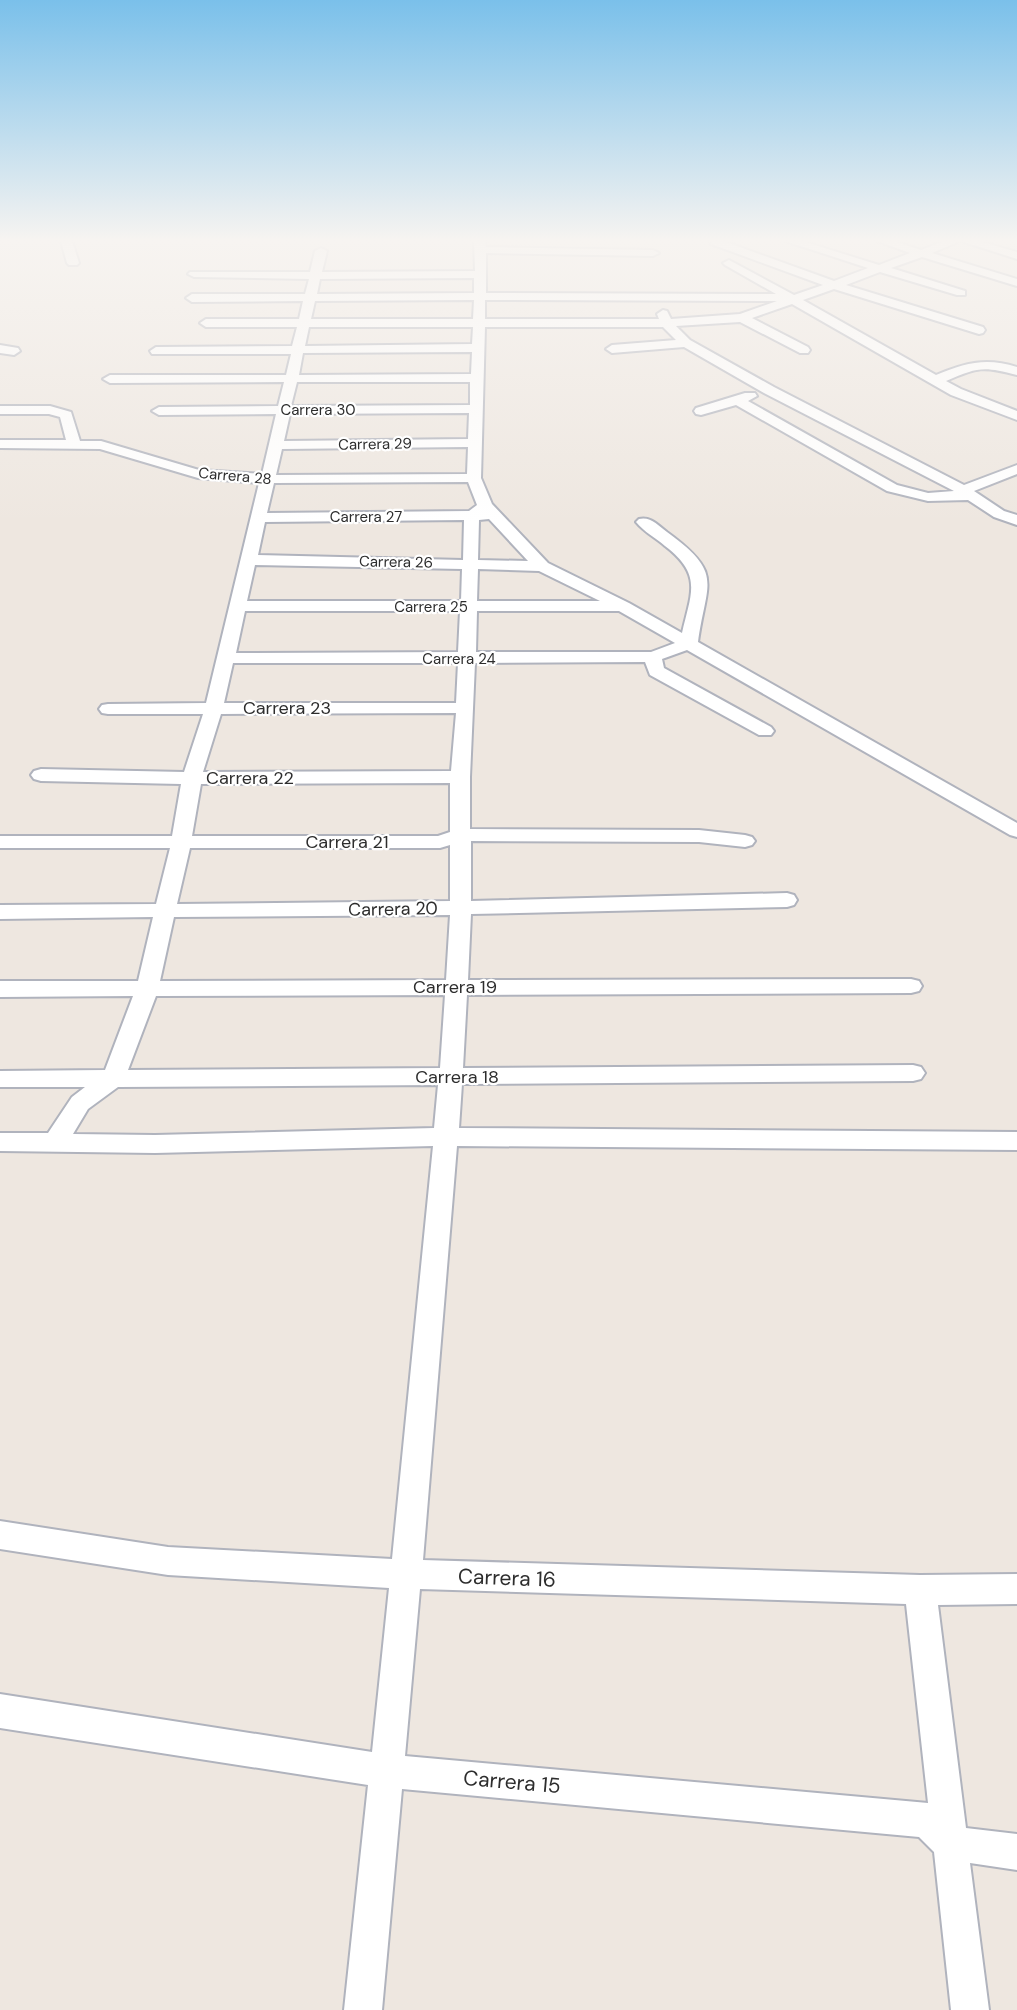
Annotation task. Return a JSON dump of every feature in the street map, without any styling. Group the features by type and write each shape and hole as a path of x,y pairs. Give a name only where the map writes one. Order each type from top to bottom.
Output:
{"street":[{"path":"55,1142 80,1103 114,1077 147,989 181,842 192,778 214,708 301,335"},
{"path":"363,2010 417,1465 451,1077 461,908 460,777 468,608 472,563 484,513 474,478 479,335"},
{"path":"678,335 686,343 769,390 967,493 999,513 1017,520"},
{"path":"775,335 804,350"},
{"path":"856,335 956,392 1017,416"},
{"path":"612,349 686,343"},
{"path":"156,351 478,348"},
{"path":"0,350 14,351"},
{"path":"936,380 976,363 987,363 1017,371"},
{"path":"110,379 477,378"},
{"path":"700,411 769,390"},
{"path":"737,400 892,488 928,497 967,493 1017,469"},
{"name":"Carrera 30","path":"159,411 476,409"},
{"path":"0,411 50,410 66,415 74,444"},
{"name":"Carrera 29","path":"276,445 475,443"},
{"name":"Carrera 28","path":"0,444 101,445 198,474 268,479 474,478"},
{"path":"484,513 542,566 623,606 690,643 1017,831"},
{"name":"Carrera 27","path":"259,518 484,513"},
{"path":"644,522 693,563 702,580 701,595 691,626 690,643"},
{"name":"Carrera 26","path":"249,560 542,566"},
{"name":"Carrera 25","path":"238,606 468,608 623,606"},
{"name":"Carrera 24","path":"226,657 467,659 652,657 690,643"},
{"path":"652,657 656,671 765,731"},
{"name":"Carrera 23","path":"108,709 465,708"},
{"name":"Carrera 22","path":"41,775 192,778 460,777"},
{"name":"Carrera 21","path":"0,842 440,842 460,835 693,836 745,842"},
{"name":"Carrera 20","path":"0,912 461,908 787,900"},
{"name":"Carrera 19","path":"0,989 911,986"},
{"name":"Carrera 18","path":"0,1079 913,1073"},
{"path":"0,1142 155,1144 446,1137 1017,1141"},
{"name":"Carrera 16","path":"0,1535 168,1561 405,1575 920,1590 1017,1588"},
{"path":"920,1590 970,2010"},
{"name":"Carrera 15","path":"0,1711 386,1771 927,1820 949,1843"},
{"path":"949,1843 1017,1852"}]}
